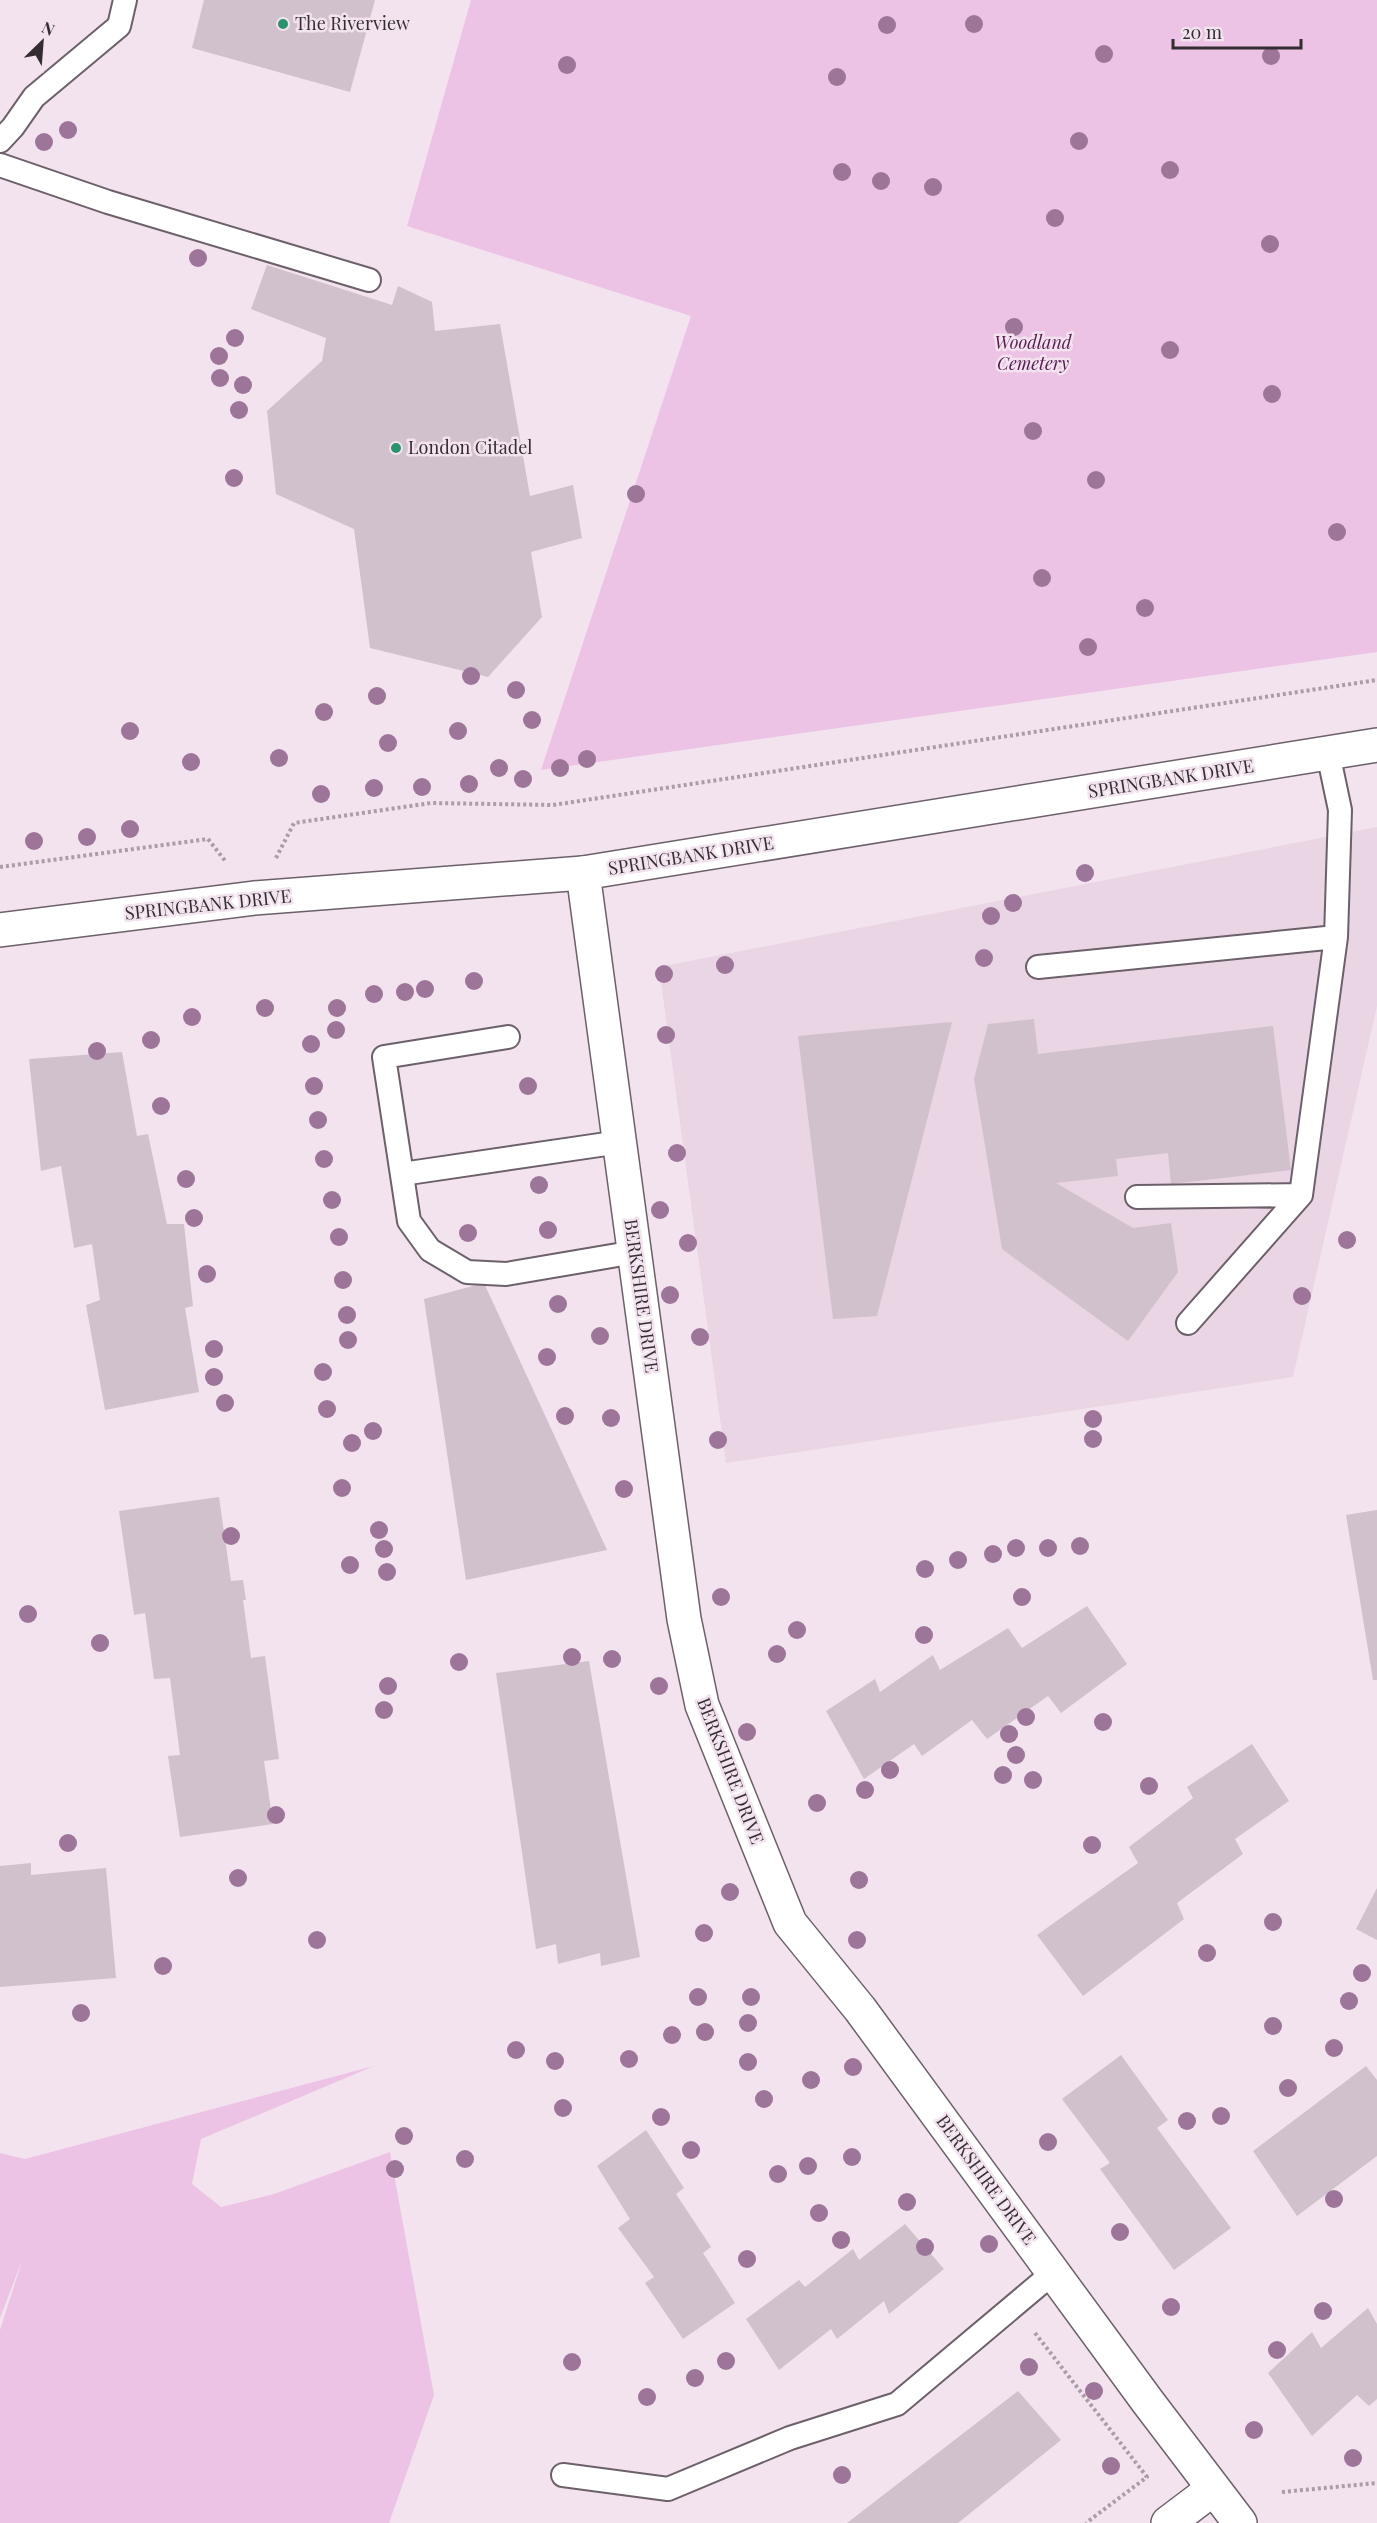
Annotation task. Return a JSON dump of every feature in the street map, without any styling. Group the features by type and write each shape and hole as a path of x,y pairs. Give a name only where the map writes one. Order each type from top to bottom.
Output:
{"street":[{"name":"SPRINGBANK DRIVE","path":"0,930 254,898 583,873 1377,746"},
{"name":"BERKSHIRE DRIVE","path":"583,873 684,1619 702,1706 790,1923 860,2009 1240,2523"},
{"path":"1168,2523 1213,2489"}],"lane":[{"path":"0,141 14,127 34,97 119,26 125,0"},
{"path":"0,165 108,202 369,280"},
{"path":"1188,1323 1301,1196 1336,937 1340,810 1328,753"},
{"path":"1038,967 1336,937"},
{"path":"508,1037 384,1057 409,1221 430,1250 467,1272 506,1274 635,1252"},
{"path":"402,1174 620,1142"},
{"path":"1137,1197 1301,1196"},
{"path":"563,2475 668,2489 790,2438 897,2404 1054,2272"}],"path":[{"path":"0,867 208,839 254,898 294,823 431,803 553,805 1377,680"},
{"path":"1014,2306 1147,2477 1086,2523"},
{"path":"1282,2492 1377,2483"}],"shaded area":[{"path":"1377,827 1377,1006 1293,1377 726,1463 659,967"}],"green space":[{"name":"Woodland Cemetery","path":"471,0 1377,0 1377,652 541,770 691,316 407,226"},
{"path":"374,2066 201,2139 192,2184 221,2207 274,2194 390,2152 434,2395 389,2523 0,2523 0,2330 23,2258 0,2318 0,2153 25,2159"}],"building":[{"name":"The Riverview","path":"204,0 375,0 350,92 192,48"},
{"name":"London Citadel","path":"267,265 392,305 398,286 432,302 435,331 500,324 530,496 573,485 582,538 531,552 542,617 488,677 370,648 354,529 276,494 267,411 322,361 326,338 251,309"},
{"path":"1034,1019 1038,1054 1273,1026 1291,1170 1171,1184 1168,1153 1116,1159 1118,1176 1056,1183 1133,1228 1171,1223 1178,1272 1128,1341 1002,1249 974,1079 988,1024"},
{"path":"952,1022 877,1316 833,1319 798,1036"},
{"path":"122,1052 137,1136 148,1134 167,1224 184,1224 193,1306 185,1308 199,1392 105,1410 86,1305 100,1300 92,1244 74,1248 61,1166 41,1171 29,1059"},
{"path":"484,1283 607,1550 466,1580 424,1299"},
{"path":"219,1497 231,1581 243,1580 246,1600 243,1600 251,1658 265,1656 279,1759 264,1761 273,1824 180,1837 168,1756 180,1755 170,1678 154,1679 145,1613 134,1615 119,1511"},
{"path":"1377,1510 1377,1680 1373,1680 1346,1515"},
{"path":"1087,1606 1127,1664 1061,1713 1048,1696 987,1739 972,1720 922,1756 914,1744 864,1779 826,1711 875,1679 880,1692 933,1655 940,1670 1008,1628 1022,1648"},
{"path":"589,1661 640,1957 601,1966 600,1953 558,1964 556,1944 536,1949 496,1673"},
{"path":"1252,1744 1289,1801 1235,1839 1243,1854 1177,1903 1184,1919 1083,1996 1037,1935 1138,1863 1129,1847 1193,1798 1187,1787"},
{"path":"31,1863 31,1875 106,1868 116,1978 0,1987 0,1866"},
{"path":"1377,1888 1377,1940 1356,1929"},
{"path":"1121,2055 1168,2120 1157,2128 1231,2228 1174,2270 1100,2169 1110,2163 1062,2099"},
{"path":"1366,2066 1377,2080 1377,2156 1297,2216 1253,2151"},
{"path":"646,2130 684,2188 676,2194 711,2247 703,2253 735,2303 683,2339 645,2283 654,2277 618,2228 630,2219 597,2166"},
{"path":"905,2224 944,2269 889,2314 884,2301 837,2339 831,2329 779,2370 746,2319 799,2280 805,2287 853,2249 859,2260"},
{"path":"1368,2308 1377,2324 1377,2399 1369,2406 1357,2395 1312,2436 1268,2373 1312,2332 1321,2348"},
{"path":"1018,2391 1061,2440 958,2523 847,2523"}],"place":[{"name":"The Riverview","path":"283,24"},
{"name":"London Citadel","path":"396,448"}]}
